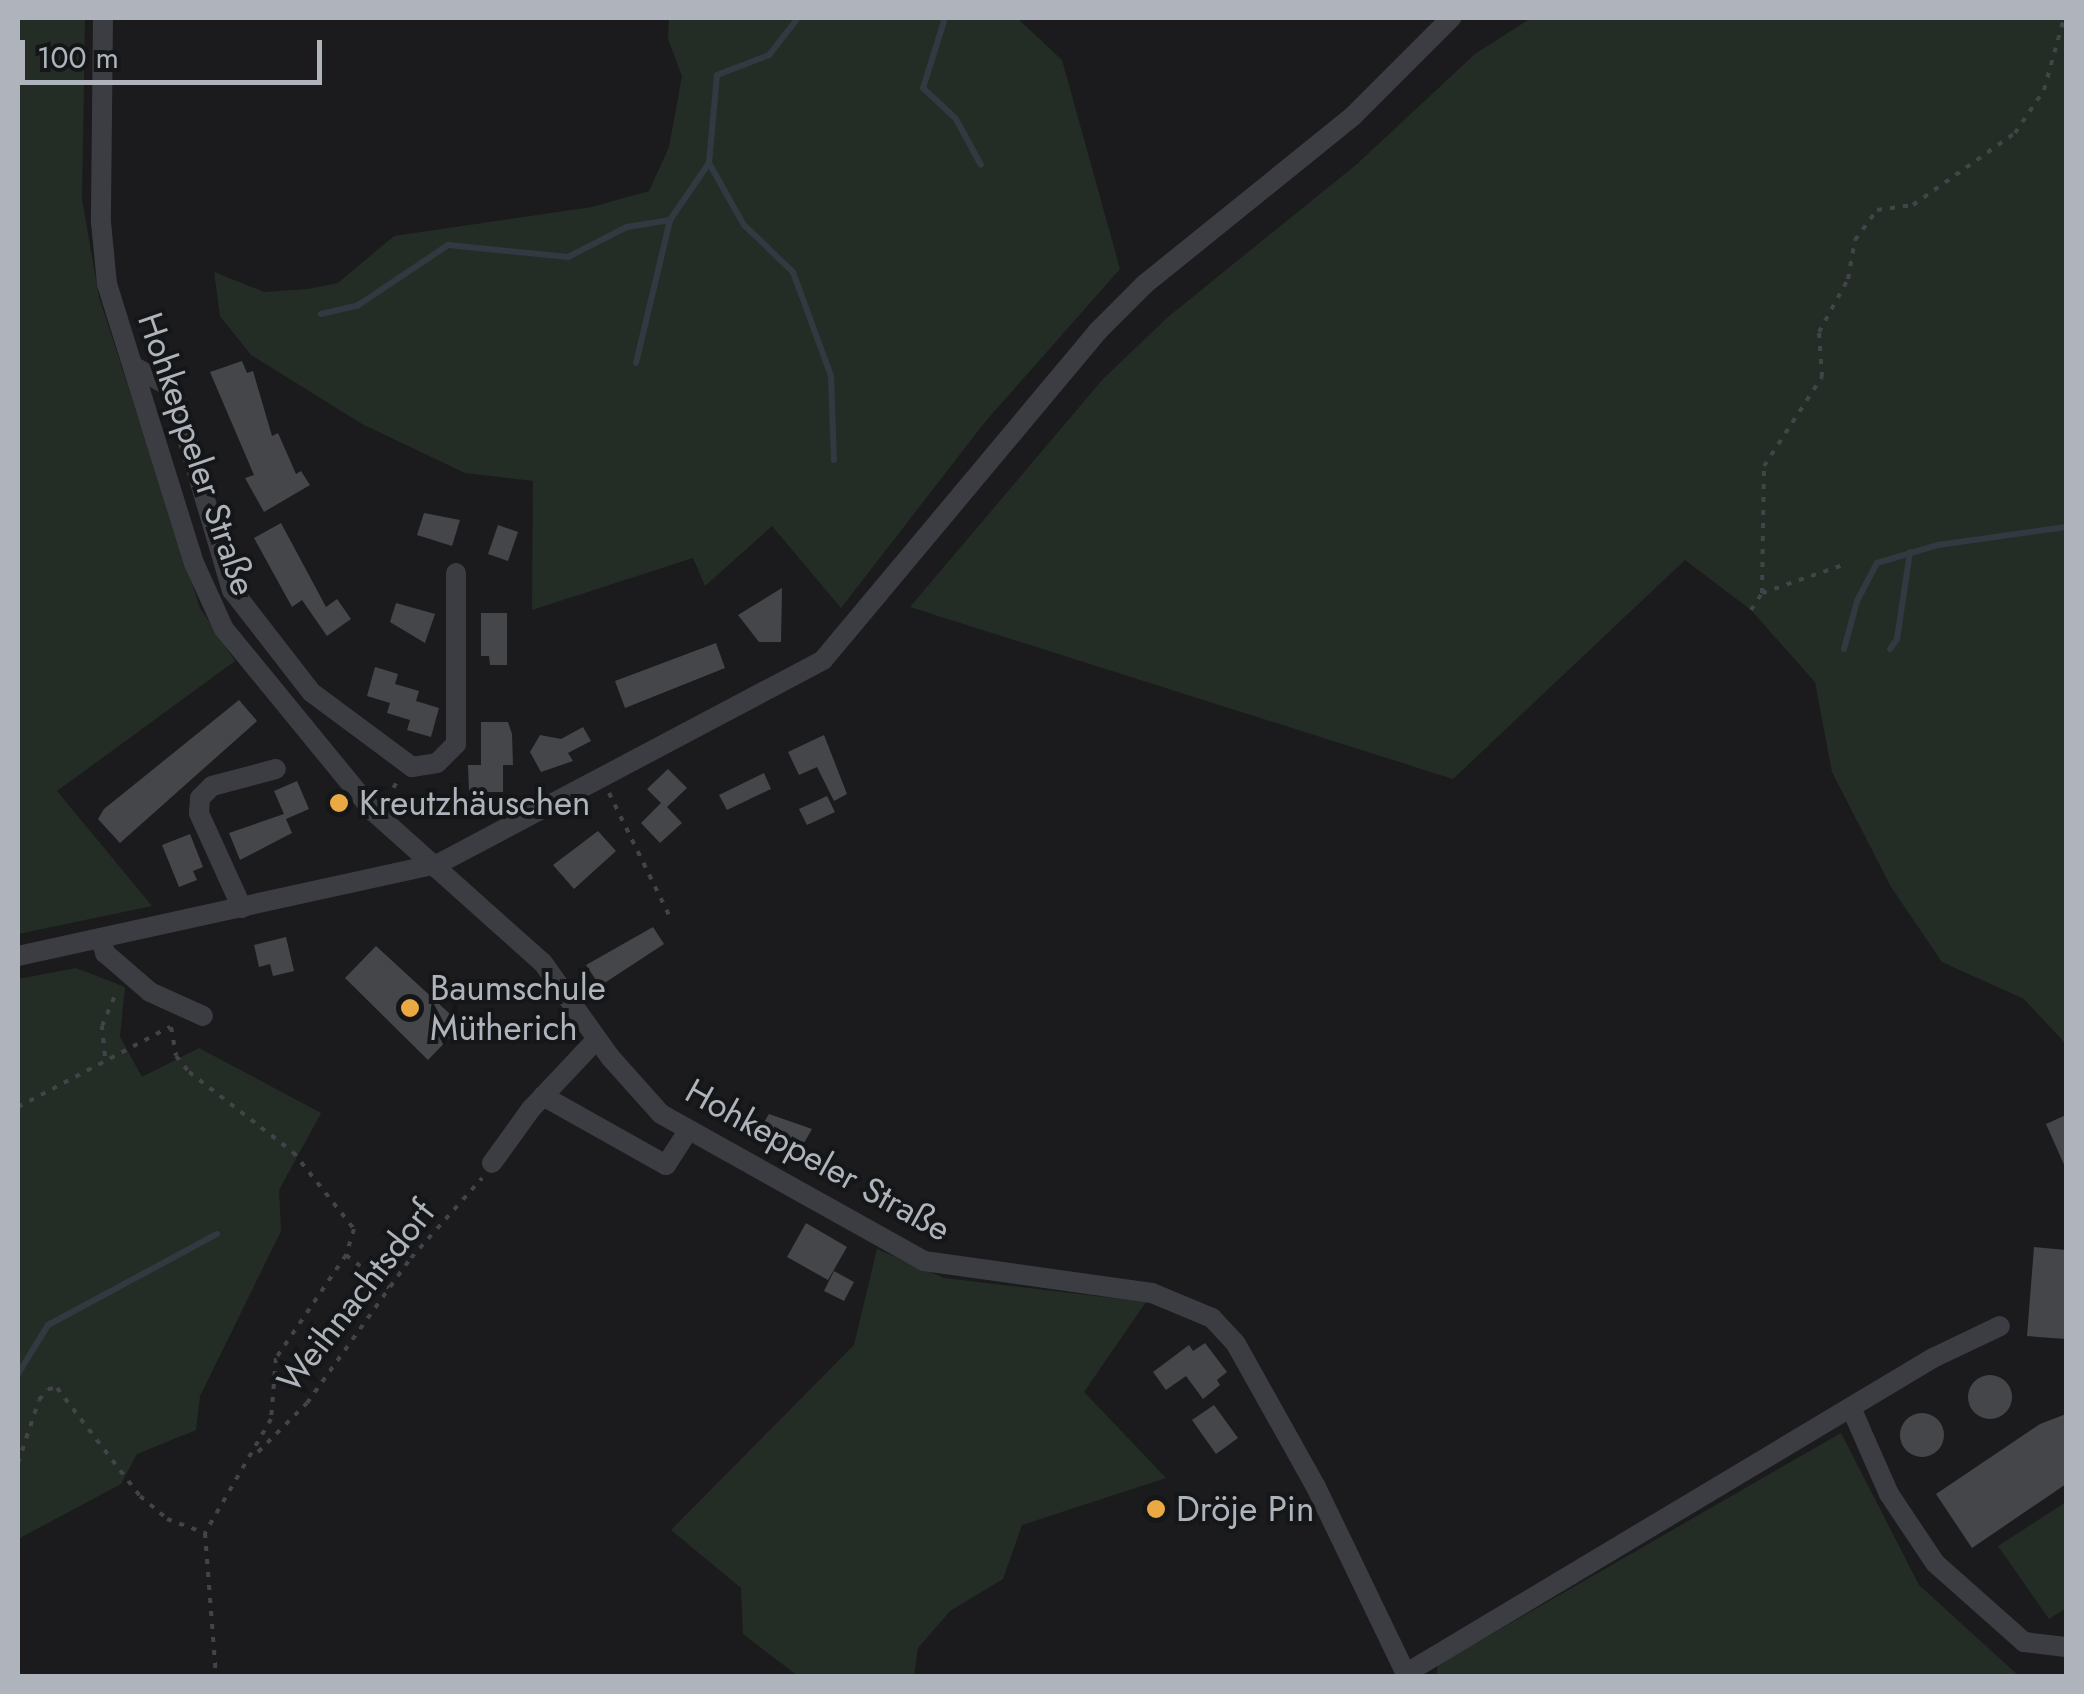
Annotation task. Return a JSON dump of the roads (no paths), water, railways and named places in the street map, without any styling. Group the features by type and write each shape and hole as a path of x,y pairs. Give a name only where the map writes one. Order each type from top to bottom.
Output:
{"street":[{"name":"Hohkeppeler Straße","path":"103,18 104,258 194,562 224,629 374,812 438,864 543,963 640,1092 688,1131 924,1260 1152,1292 1212,1318 1236,1344 1316,1486 1406,1675"},
{"path":"18,956 438,864 824,660 1096,332 1145,284 1354,116 1451,18"},
{"path":"133,366 172,388 232,590 310,692 412,767 438,763 456,744 456,572"},
{"path":"242,908 199,814 200,798 212,786 276,769"},
{"path":"101,938 105,953 124,972 203,1016"},
{"path":"492,1163 543,1096 597,1039"},
{"path":"543,1096 666,1165 688,1131"},
{"path":"1406,1675 2000,1326"},
{"path":"1852,1410 1889,1494 1935,1563 1988,1616 2024,1642 2066,1648"}],"waterway":[{"path":"636,363 670,220 709,163 717,75 769,55 798,18"},
{"path":"945,18 923,88 956,119 981,165"},
{"path":"709,163 744,225 793,272 831,376 834,460"},
{"path":"321,314 357,306 448,245 568,257 627,227 670,220"},
{"path":"1844,649 1857,601 1877,563 1938,545 2066,527"},
{"path":"1890,649 1897,639 1910,552"},
{"path":"18,1374 48,1325 217,1234"}],"place":[{"name":"Kreutzhäuschen","path":"339,803"},
{"name":"Baumschule Mütherich","path":"410,1008"},
{"name":"Dröje Pin","path":"1156,1509"}]}
